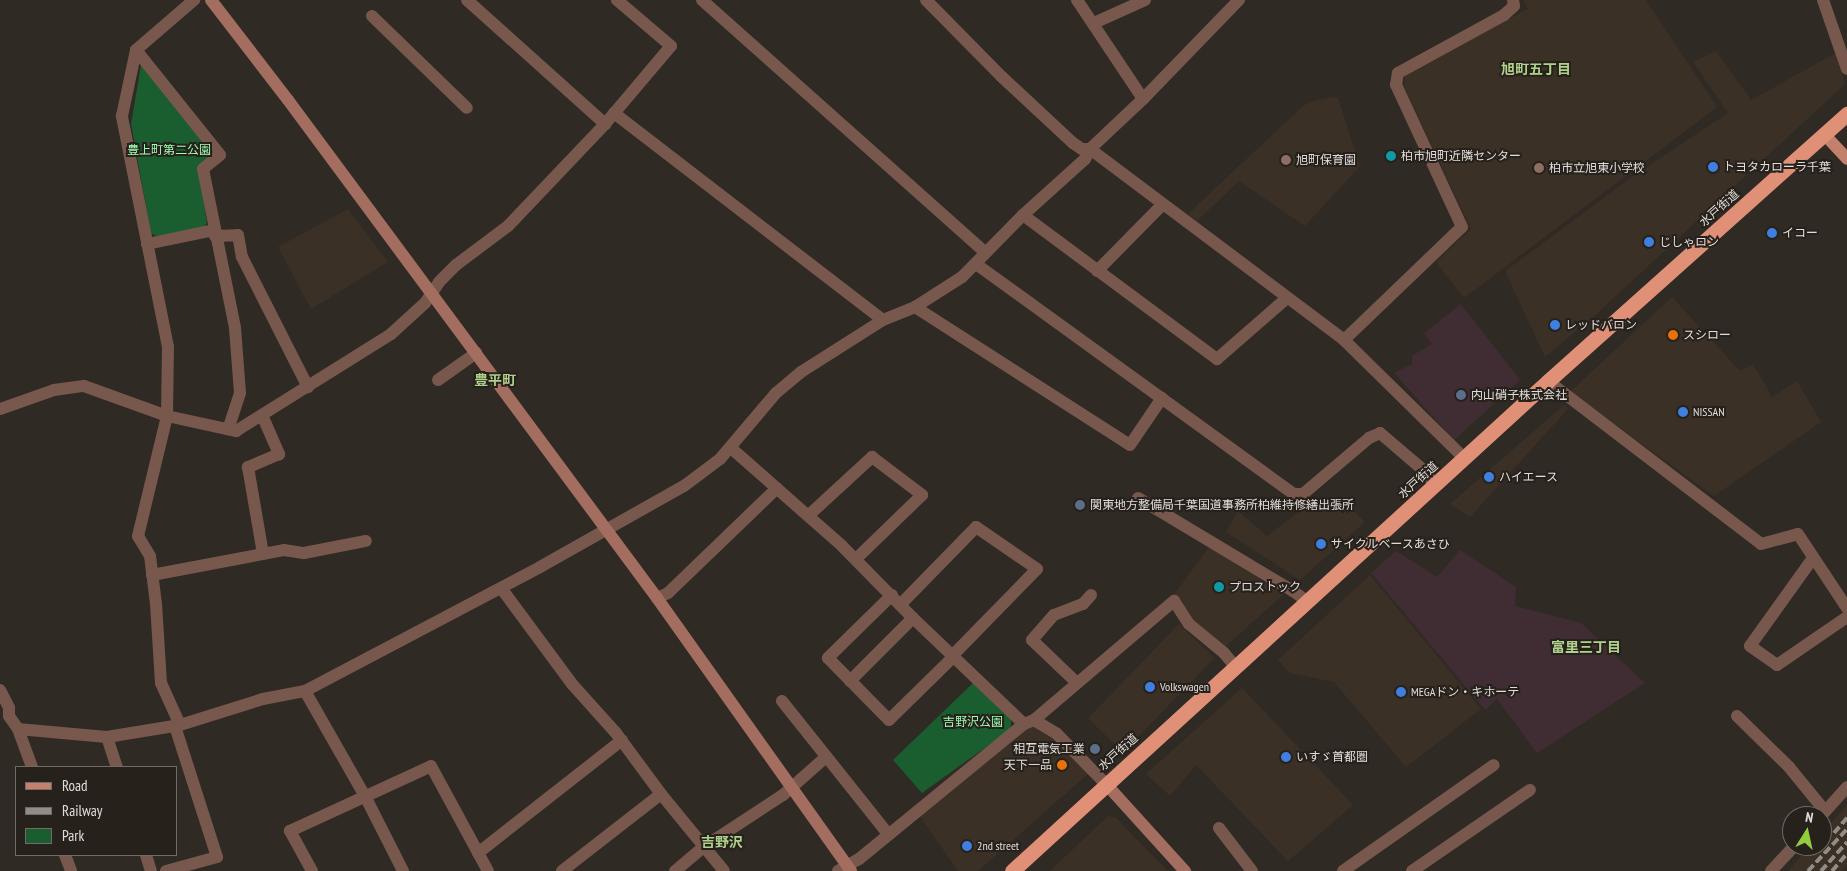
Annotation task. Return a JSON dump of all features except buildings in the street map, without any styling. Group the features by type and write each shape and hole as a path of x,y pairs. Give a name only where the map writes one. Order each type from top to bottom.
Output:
{"highway":[{"name":"水戸街道","path":"1012,871 1548,381 1847,114"}],"main road":[{"path":"1824,134 1847,159"}],"street":[{"path":"166,871 217,857 162,683 150,556 138,536 168,416 168,347 122,116 136,50 194,0"},
{"path":"211,0 657,598 845,869 1078,683 1174,602 1189,624 1224,653 1235,666"},
{"path":"467,0 605,124"},
{"path":"0,409 54,390 84,386 168,416 236,431 391,334 432,294 439,282 456,265 508,226 605,124 671,46 617,0"},
{"path":"702,0 986,252"},
{"path":"926,0 1002,77 1073,143 1082,149 1090,149 1344,340 1464,458"},
{"path":"1077,0 1144,99"},
{"path":"1094,23 1145,0"},
{"path":"18,729 108,737 177,726 263,699 305,691 501,588 684,486 731,448 776,393 789,381 883,320 943,291 976,264 1023,215 1086,159 1090,149 1144,99 1239,0"},
{"path":"1344,340 1462,227 1396,85 1398,73 1504,15 1514,6 1513,0"},
{"path":"1823,0 1847,69"},
{"path":"372,16 467,108"},
{"path":"136,50 220,155 203,169 214,233 235,328 240,393 228,429"},
{"path":"614,112 883,320"},
{"path":"1097,271 1162,205"},
{"path":"1023,215 1217,359 1287,298"},
{"path":"147,244 214,233 238,235 242,258 308,387"},
{"path":"976,264 1294,494 1303,494 1369,438 1380,433 1421,468 1435,485"},
{"path":"915,306 1130,445 1162,398"},
{"path":"438,380 476,354"},
{"path":"1548,381 1761,544 1798,534 1847,608"},
{"path":"262,416 279,454 248,467 263,554"},
{"path":"731,448 809,515 856,559 953,657 1029,722 1056,733 1106,784 1185,871"},
{"path":"809,515 872,457 922,495 856,559"},
{"path":"657,598 668,593 777,488"},
{"path":"1138,498 1293,590 1307,601"},
{"path":"976,527 1037,569 953,657 889,720 828,658 896,600 976,527"},
{"path":"152,575 284,550 304,554 366,541"},
{"path":"1813,558 1750,646 1777,665 1847,617"},
{"path":"501,588 572,684 622,740 661,794 724,871"},
{"path":"1078,683 1032,640 1054,615 1082,604 1091,595"},
{"path":"850,680 913,618"},
{"path":"0,690 4,709 18,729 32,766"},
{"path":"305,691 364,796 403,871"},
{"path":"782,701 889,835"},
{"path":"1737,716 1788,767 1817,806"},
{"path":"108,737 117,766"},
{"path":"478,853 622,740"},
{"path":"676,871 705,846 790,788 826,757"},
{"path":"312,871 290,831 431,766 488,871"},
{"path":"1343,871 1494,766"},
{"path":"1830,806 1847,787"},
{"path":"1412,871 1530,790"},
{"path":"562,871 661,794"},
{"path":"1219,828 1252,871"},
{"path":"65,856 71,871"},
{"path":"146,856 151,871"},
{"path":"1772,871 1785,856"}],"shaded area":[{"name":"柏市立旭東小学校","path":"1523,0 1646,0 1717,107 1464,298 1436,262 1471,229 1404,86 1405,74 1528,9"},
{"path":"1716,51 1751,100 1836,53 1845,84 1592,318 1545,357 1505,271 1632,177 1728,113 1693,62"},
{"path":"1332,97 1338,98 1360,166 1305,226 1239,181 1197,221 1188,214 1303,106 1310,102"},
{"path":"348,209 388,262 311,309 278,247"},
{"path":"1672,297 1740,371 1753,364 1772,397 1797,381 1821,422 1714,496 1570,392"},
{"path":"1461,304 1520,380 1454,440 1394,373 1412,364 1412,356 1432,344 1424,333"},
{"path":"1564,405 1568,409 1470,517 1450,504"},
{"path":"1340,497 1365,522 1300,580 1226,532 1238,511 1267,536 1313,501 1323,507 1331,500"},
{"path":"1209,547 1284,594 1225,647 1190,618 1173,596"},
{"path":"1460,550 1516,587 1515,606 1581,623 1645,683 1537,753 1497,699 1485,710 1371,573 1396,551 1437,577"},
{"path":"1370,575 1481,709 1406,767 1334,682 1290,673 1278,660"},
{"name":"Volkswagen","path":"1179,624 1214,658 1123,752 1088,718"},
{"path":"1242,688 1353,805 1288,861 1196,765 1170,796 1146,774"},
{"path":"1033,722 1045,727 1089,773 978,871 958,871 917,812"},
{"path":"1847,805 1847,865 1842,871 1788,871 1801,856 1832,856 1832,822"},
{"path":"1108,816 1116,818 1168,871 1050,871"}],"green space":[{"name":"豊上町第二公園","path":"141,65 210,151 210,157 198,167 207,223 203,228 156,236 151,233 131,124"},
{"name":"吉野沢公園","path":"973,683 1011,717 1011,729 922,793 893,760"}],"railway":[{"path":"1834,833 1847,818"},
{"path":"1808,871 1847,829"},
{"path":"1821,871 1847,842"},
{"path":"1832,871 1847,854"}],"place":[{"name":"柏市旭町近隣センター","path":"1391,156"},
{"name":"旭町保育園","path":"1286,160"},
{"name":"トヨタカローラ千葉","path":"1713,167"},
{"name":"柏市立旭東小学校","path":"1539,168"},
{"name":"イコー","path":"1772,233"},
{"name":"じしゃロン","path":"1649,242"},
{"name":"レッドバロン","path":"1555,325"},
{"name":"スシロー","path":"1673,335"},
{"name":"内山硝子株式会社","path":"1461,395"},
{"name":"NISSAN","path":"1683,412"},
{"name":"ハイエース","path":"1489,477"},
{"name":"関東地方整備局千葉国道事務所柏維持修繕出張所","path":"1080,505"},
{"name":"サイクルベースあさひ","path":"1321,544"},
{"name":"プロストック","path":"1219,587"},
{"name":"Volkswagen","path":"1150,687"},
{"name":"MEGAドン・キホーテ","path":"1401,692"},
{"name":"相互電気工業","path":"1095,749"},
{"name":"いすゞ首都圏","path":"1286,757"},
{"name":"天下一品","path":"1062,765"},
{"name":"2nd street","path":"967,846"}],"district":[{"name":"旭町五丁目","path":"1536,69"},
{"name":"豊平町","path":"495,380"},
{"name":"富里三丁目","path":"1586,647"},
{"name":"吉野沢","path":"722,842"}]}
